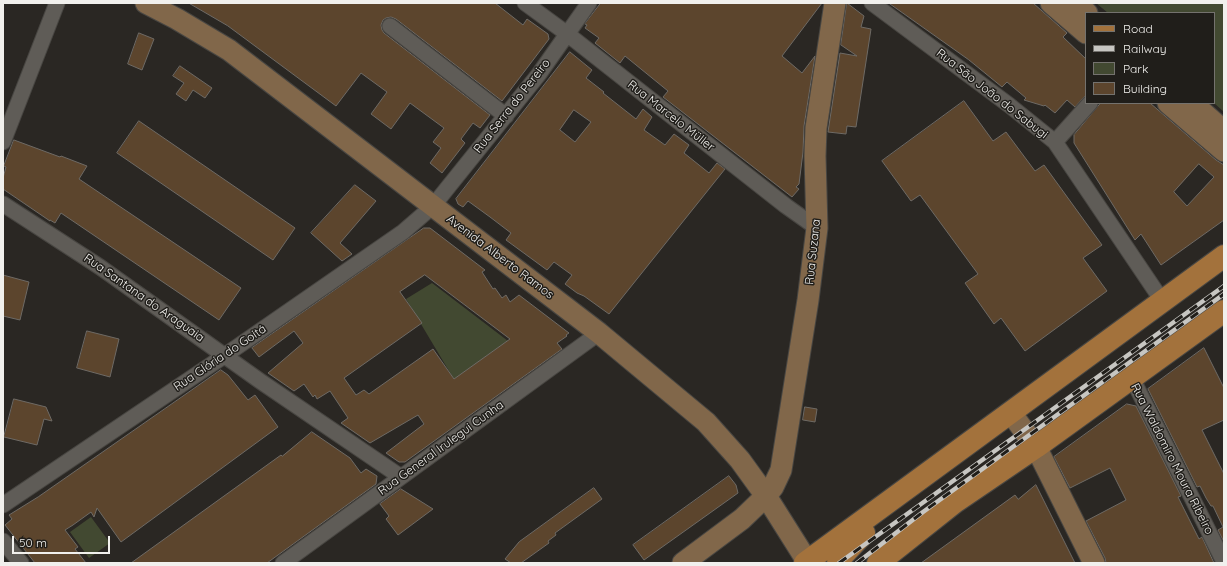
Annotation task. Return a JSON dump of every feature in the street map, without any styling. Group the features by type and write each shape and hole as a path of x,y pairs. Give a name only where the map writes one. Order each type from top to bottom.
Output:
{"main road":[{"name":"Avenida Alberto Ramos","path":"146,3 183,22 229,50 599,333 706,422 740,460 766,496 806,562"},
{"name":"Rua Suzana","path":"683,563 742,519 766,496 773,487 781,470 808,300 817,228 815,156 816,128 835,3"},
{"path":"1051,3 1085,32"},
{"path":"1075,3 1086,12"},
{"path":"1169,104 1224,151"},
{"path":"1193,104 1224,131"},
{"path":"806,562 1224,256"},
{"path":"878,563 955,502 1036,447 1224,311"},
{"path":"1011,413 1036,447 1094,563"},
{"path":"838,563 843,555 867,530 930,472"}],"street":[{"path":"3,142 57,3"},
{"name":"Rua Marcelo Müller","path":"525,3 786,206 817,228"},
{"name":"Rua Serra do Pereiro","path":"433,206 539,74 589,3"},
{"name":"Rua São João do Sabugi","path":"872,3 1009,105 1055,142 1162,302"},
{"path":"390,26 506,116"},
{"path":"1055,142 1089,104"},
{"name":"Rua Santana do Araguaia","path":"3,204 100,267 224,356 401,477"},
{"name":"Rua Glória do Goitá","path":"3,505 224,356 403,232 433,206"},
{"name":"Rua General Irulegui Cunha","path":"283,563 599,333"},
{"name":"Rua Waldomiro Moura Ribeiro","path":"1132,378 1224,562"},
{"path":"3,541 21,563"}],"green space":[{"path":"1096,3 1224,3 1224,112 1215,104 1215,12 1107,12"},
{"path":"432,283 508,341 455,381 406,299"},
{"path":"91,517 110,543 89,558 70,532"}],"building":[{"path":"189,3 495,3 523,25 527,19 548,34 549,39 502,101 396,19 391,17 383,20 381,25 384,33 490,115 480,128 473,123 461,139 465,143 442,173 430,163 441,148 433,142 444,128 410,103 391,129 371,114 387,92 361,73 336,106 228,26"},
{"path":"601,3 822,3 782,56 802,73 815,56 804,126 803,152 799,184 796,187 799,189 792,197 663,97 668,91 625,56 620,63 595,43 599,38 585,28 587,25 585,24"},
{"path":"847,3 864,16 861,27 871,29 856,127 847,126 846,134 828,132 840,53 857,56 841,45"},
{"path":"889,3 1033,3 1067,33 1063,37 1085,58 1085,96 1075,107 1067,100 1055,113 1045,105 1044,106 1024,100 1026,98 1007,82 1002,87 969,60"},
{"path":"139,33 154,39 142,70 128,64"},
{"path":"570,52 592,70 586,78 604,92 603,93 636,119 643,109 652,117 644,130 665,145 674,134 689,145 684,153 709,173 717,163 725,169 609,314 565,284 572,275 554,262 547,270 506,240 511,233 468,201 463,207 458,204 456,199","holes":["574,110 591,122 575,142 560,130"]},
{"path":"180,66 212,88 205,98 193,90 186,101 176,94 184,83 173,76"},
{"path":"964,101 993,141 1006,132 1035,171 1044,165 1102,245 1083,258 1107,291 1025,351 1001,318 994,324 965,283 978,274 920,195 911,201 882,161"},
{"path":"1100,104 1151,104 1216,160 1224,165 1224,220 1161,265 1141,234 1135,240 1074,143 1074,135","holes":["1199,164 1214,177 1187,206 1174,192"]},
{"path":"139,121 295,228 273,260 117,153"},
{"path":"14,140 87,166 79,179 241,288 219,320 61,213 55,223 50,221 3,189 3,178 6,167 4,166"},
{"path":"355,185 376,201 340,243 352,254 342,261 311,233"},
{"path":"424,228 430,228 485,270 482,272 493,289 495,288 502,298 506,295 510,302 519,295 569,333 557,343 562,349 405,462 399,462 386,453 424,424 418,415 370,443 341,423 348,418 330,391 317,399 315,395 313,397 304,384 294,391 268,373 303,343 294,331 259,357 252,348","holes":["425,275 510,339 454,379 433,349 369,394 364,390 356,395 344,378 422,323 400,292"]},
{"path":"3,275 29,282 20,320 3,316"},
{"path":"87,331 119,339 110,377 77,368"},
{"path":"1204,348 1224,388 1224,420 1202,430 1224,474 1224,542 1218,530 1223,527 1213,506 1211,506 1200,486 1197,487 1148,389"},
{"path":"221,370 228,375 248,400 255,395 278,427 121,542 97,508 94,517 91,512 65,530 78,547 75,549 86,563 35,563 5,525 12,519 9,515 38,497"},
{"path":"14,399 46,407 52,421 44,419 37,445 4,437"},
{"path":"1127,404 1136,406 1181,496 1178,497 1199,539 1202,537 1214,563 1106,563 1105,558 1086,521 1126,500 1110,468 1070,488 1054,457"},
{"path":"805,407 817,409 815,422 803,420"},
{"path":"312,432 350,458 361,473 366,469 377,476 376,484 267,563 131,563 281,455 282,456"},
{"path":"729,476 736,485 738,493 644,560 633,545"},
{"path":"1036,485 1075,563 921,563 1015,495 1018,499"},
{"path":"594,488 602,499 555,533 556,535 548,541 549,543 521,563 511,563 505,559 519,542"},
{"path":"401,489 433,509 398,535 386,519 389,516 380,504"}],"railway":[{"path":"839,563 1224,286"},
{"path":"857,563 923,512 1224,294"}]}
